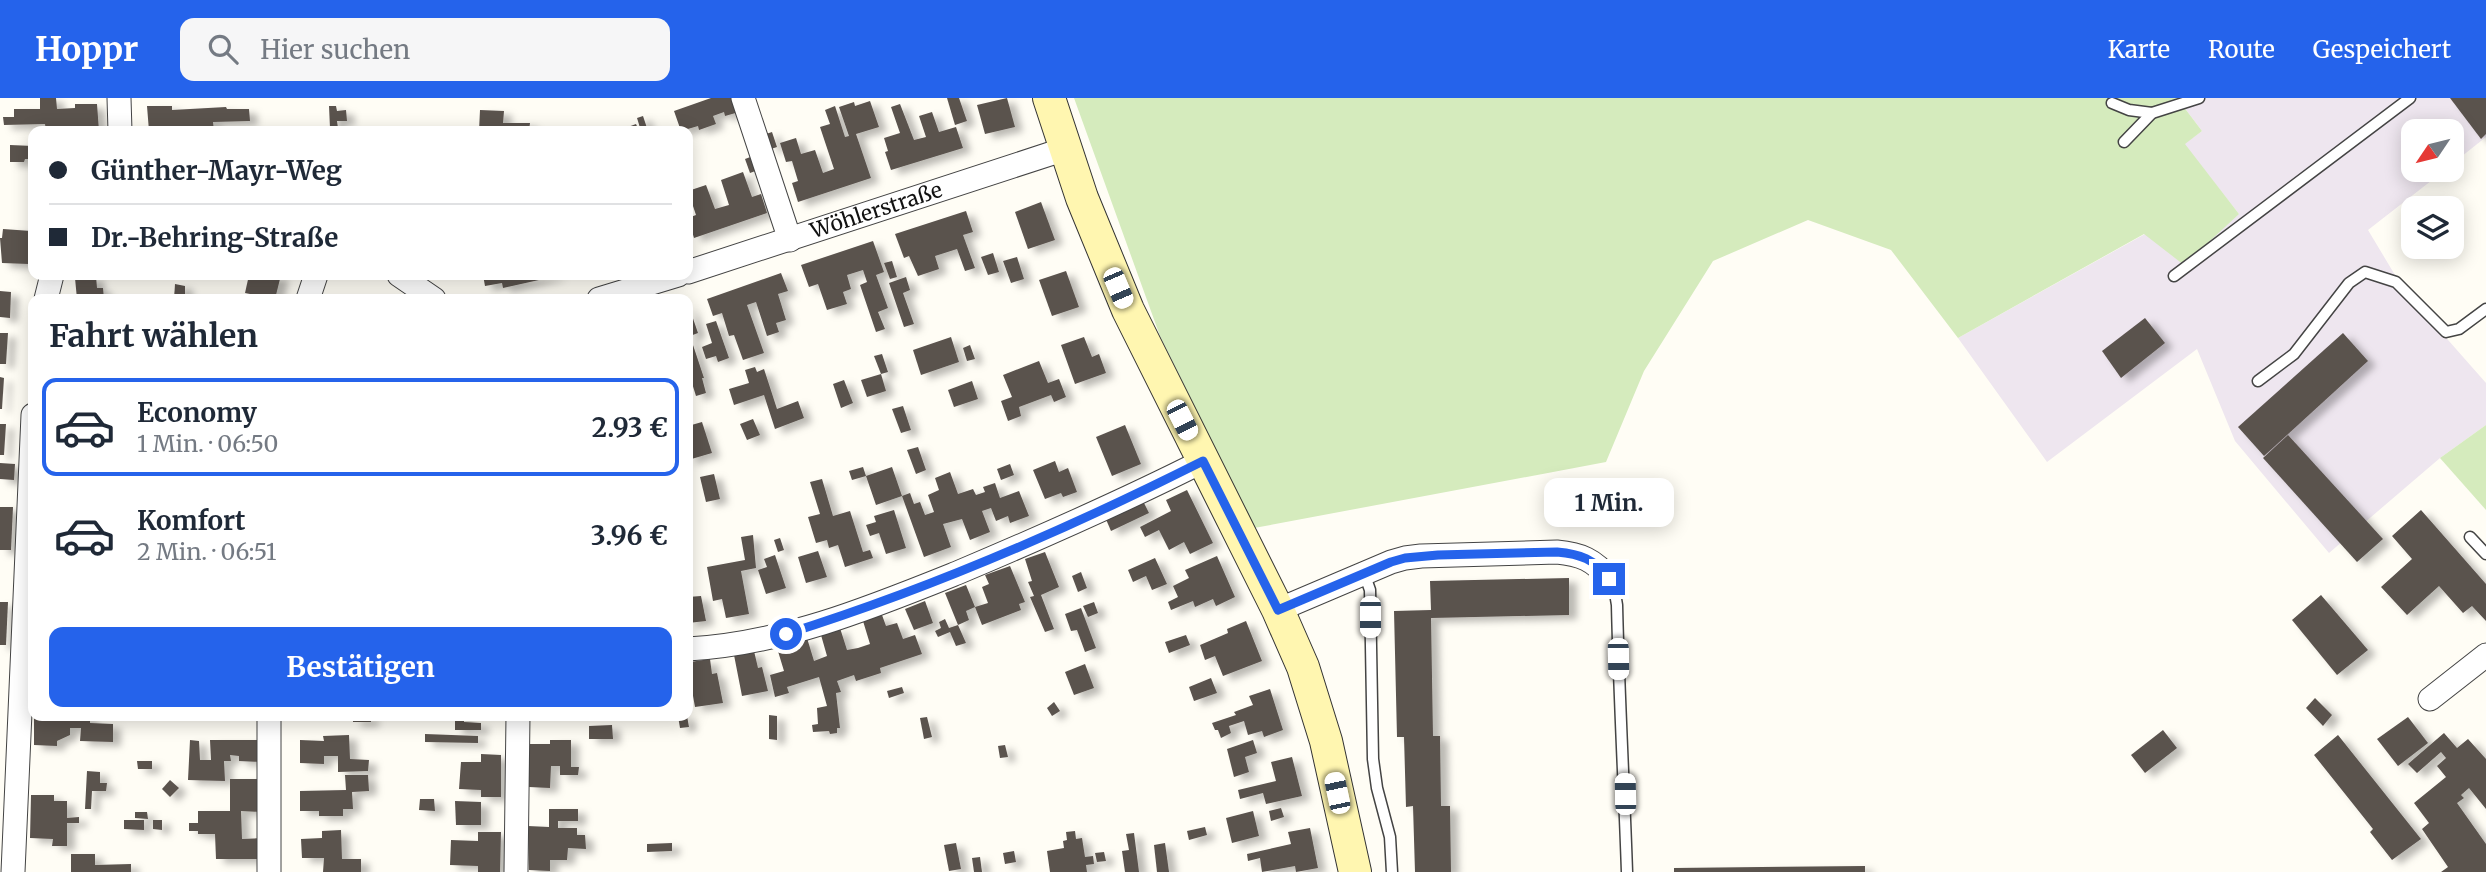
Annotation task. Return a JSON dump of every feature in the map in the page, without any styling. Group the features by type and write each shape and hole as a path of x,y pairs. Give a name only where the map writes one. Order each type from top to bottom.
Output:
{"street":[{"path":"118,98 120,126"},
{"path":"743,98 790,240"},
{"path":"1049,98 1095,232 1128,310 1278,610 1316,707 1355,872"},
{"name":"Wöhlerstraße","path":"693,270 1065,149"},
{"path":"407,280 427,294"},
{"path":"615,294 662,280"},
{"path":"693,648 763,639 861,611 1047,535 1203,461"},
{"path":"13,872 28,529"},
{"path":"1278,610 1391,562 1421,556 1557,552 1589,559 1600,565 1609,579"},
{"path":"2430,699 2486,654"},
{"path":"269,872 270,721"},
{"path":"516,872 517,721"}],"lane":[{"path":"2112,103 2129,110 2152,113 2199,98"},
{"path":"2174,276 2410,98"},
{"path":"2124,142 2152,113"},
{"path":"2258,381 2294,354 2349,283 2365,272 2396,282 2446,332 2459,329 2486,309"},
{"path":"2470,537 2486,554"},
{"path":"1364,573 1370,590 1373,759 1377,788 1390,837 1392,872"},
{"path":"1609,579 1617,605 1627,872"}],"shaded area":[{"path":"2177,98 2486,98 2486,137 2464,154 2464,119 2401,119 2401,182 2430,182 2412,196 2401,196 2401,204 2368,230 2404,290 2486,383 2486,425 2440,458 2329,553 2235,441 2197,349 2047,462 1958,338 2145,234 2239,214 2184,144 2202,131"}],"green space":[{"path":"1074,98 2177,98 2202,131 2185,144 2239,214 2184,265 2144,234 1958,338 1891,250 1808,220 1713,261 1644,371 1606,462 1254,528 1160,336"},
{"path":"2486,425 2486,510 2440,458"}],"building":[{"path":"40,98 56,98 57,109 75,108 75,104 97,104 99,126 4,125 3,117 14,117 14,109 40,109"},
{"path":"711,98 735,98 739,112 725,116 724,112 713,116 716,124 699,130 698,126 679,126 674,111"},
{"path":"947,98 959,98 967,121 955,125"},
{"path":"1007,98 1015,127 985,134 977,105"},
{"path":"2450,98 2486,98 2486,134 2481,139"},
{"path":"870,101 879,127 856,134 871,178 798,202 792,183 798,181 792,161 786,162 780,143 796,138 801,154 815,150 823,173 834,169 820,127 830,124 825,110 835,106 845,137 849,136 839,107"},
{"path":"900,104 914,140 926,137 919,116 932,112 939,132 956,127 963,148 891,170 884,138 900,133 891,107"},
{"path":"147,106 172,106 172,110 226,107 249,109 250,121 213,122 213,126 149,126"},
{"path":"329,106 336,106 337,111 346,110 347,121 337,121 338,126 330,126"},
{"path":"480,110 504,111 503,123 530,123 530,126 479,126"},
{"path":"643,116 646,126 639,126 637,118"},
{"path":"772,132 777,147 771,149 766,134"},
{"path":"10,145 28,146 28,159 24,162 10,162"},
{"path":"753,156 758,170 750,173 745,159"},
{"path":"743,172 752,197 761,194 767,213 694,238 693,216 696,215 693,189 706,185 715,209 729,205 721,180"},
{"path":"1041,202 1055,240 1028,249 1015,212"},
{"path":"966,211 973,232 963,235 975,268 965,271 957,249 935,256 939,269 918,276 909,256 904,258 895,234"},
{"path":"3,229 28,231 28,264 2,263"},
{"path":"873,241 884,272 876,275 888,308 878,312 885,329 876,332 860,285 867,282 863,270 847,275 851,289 843,292 847,304 827,310 818,284 809,287 801,265"},
{"path":"993,253 999,272 988,275 981,257"},
{"path":"1017,257 1024,279 1011,283 1003,261"},
{"path":"892,261 897,277 890,279 884,263"},
{"path":"1066,271 1079,307 1052,316 1039,280"},
{"path":"781,273 788,291 778,294 786,320 776,323 779,332 767,336 756,302 747,305 764,353 743,360 734,335 729,336 722,313 713,316 707,299"},
{"path":"906,277 910,290 903,293 914,324 904,327 889,283"},
{"path":"75,280 96,280 97,288 103,288 104,294 77,294"},
{"path":"248,280 280,280 276,294 245,293"},
{"path":"484,280 539,280 503,288 502,283 485,286"},
{"path":"175,284 185,286 185,294 174,294"},
{"path":"0,291 11,292 10,318 0,317"},
{"path":"693,318 698,333 693,335"},
{"path":"2145,318 2165,343 2121,378 2102,351"},
{"path":"716,321 729,358 718,362 716,356 706,359 702,347 712,343 706,324"},
{"path":"0,333 8,333 6,364 0,364"},
{"path":"2343,333 2368,361 2264,456 2238,427"},
{"path":"951,337 959,362 921,375 913,350"},
{"path":"1084,337 1092,357 1099,354 1106,373 1075,384 1061,345"},
{"path":"693,345 706,393 696,396 693,386"},
{"path":"970,345 975,359 967,361 963,348"},
{"path":"882,354 888,372 881,374 874,356"},
{"path":"1039,361 1048,383 1059,379 1066,397 1054,402 1051,395 1019,407 1021,416 1008,421 1001,401 1012,397 1003,375"},
{"path":"755,367 757,372 764,369 777,409 798,401 804,418 775,429 764,395 734,405 729,389 749,383 745,370"},
{"path":"881,374 886,391 867,397 861,380"},
{"path":"0,377 4,378 2,409 0,409"},
{"path":"844,380 853,403 841,408 833,384"},
{"path":"972,381 978,399 954,407 948,390"},
{"path":"903,406 911,430 901,433 892,409"},
{"path":"753,419 760,435 747,440 740,424"},
{"path":"702,422 712,453 693,459 693,425"},
{"path":"0,424 6,424 4,455 0,455"},
{"path":"1125,425 1141,464 1112,476 1096,437"},
{"path":"2288,435 2383,539 2357,562 2263,458"},
{"path":"918,447 926,470 916,474 907,450"},
{"path":"1055,461 1059,472 1068,468 1077,492 1063,497 1061,493 1045,499 1033,470"},
{"path":"0,463 15,464 14,480 0,479"},
{"path":"1010,464 1014,475 1001,480 997,469"},
{"path":"863,467 866,476 852,480 849,471"},
{"path":"892,467 902,496 876,505 866,476"},
{"path":"950,472 958,494 973,489 976,495 985,492 983,487 995,483 1000,498 1019,491 1029,516 1010,523 1008,516 996,521 991,508 982,511 990,532 970,540 962,519 943,524 951,547 924,557 902,496 910,493 914,504 920,502 925,515 934,512 928,495 939,490 935,478"},
{"path":"714,474 720,499 706,502 700,477"},
{"path":"822,479 833,516 850,511 863,552 870,550 873,558 845,567 838,545 829,548 827,540 816,543 808,517 820,514 810,482"},
{"path":"1187,490 1213,543 1190,554 1184,542 1169,550 1159,530 1145,537 1140,527 1171,511 1166,500"},
{"path":"1142,499 1149,513 1111,531 1105,517"},
{"path":"0,507 13,507 11,550 0,550"},
{"path":"894,510 906,548 886,554 879,533 870,536 866,525 876,522 874,516"},
{"path":"2421,510 2486,584 2486,621 2472,606 2463,613 2439,586 2407,615 2381,587 2412,559 2392,536"},
{"path":"753,535 756,568 741,571 749,614 726,618 722,599 713,601 707,567 745,560 741,537"},
{"path":"780,538 784,550 778,552 774,540"},
{"path":"818,551 827,577 806,583 798,557"},
{"path":"1045,552 1059,587 1041,595 1054,629 1045,632 1030,597 1034,596 1028,582 1032,581 1025,559"},
{"path":"775,555 786,588 766,594 758,570 767,567 764,559"},
{"path":"1217,556 1235,597 1216,606 1213,599 1195,607 1193,601 1171,610 1168,602 1178,597 1173,586 1189,578 1185,570"},
{"path":"1155,558 1167,584 1152,590 1146,576 1133,582 1128,570"},
{"path":"1010,566 1025,602 1019,604 1021,610 982,625 975,607 988,603 982,587 989,584 985,575"},
{"path":"1081,572 1087,588 1078,592 1072,576"},
{"path":"1569,578 1569,615 1431,618 1433,736 1440,736 1441,806 1450,806 1451,872 1415,872 1413,806 1406,807 1404,737 1397,737 1394,611 1431,610 1430,581"},
{"path":"966,585 975,607 966,611 969,620 958,625 945,593"},
{"path":"2321,595 2368,650 2337,675 2292,620"},
{"path":"701,596 706,621 693,622 693,597"},
{"path":"925,601 933,623 914,630 905,609"},
{"path":"0,602 8,602 6,645 0,645"},
{"path":"1094,602 1098,613 1088,617 1083,606"},
{"path":"1081,608 1096,648 1085,652 1077,630 1071,631 1065,614"},
{"path":"882,615 886,626 897,623 903,639 915,635 922,654 880,668 881,673 856,681 854,675 837,681 841,692 836,693 840,728 837,728 837,733 813,732 812,725 818,724 817,708 827,706 819,677 787,687 789,693 775,697 770,675 784,671 777,648 807,638 814,661 827,656 821,635 840,628 847,650 858,648 870,644 863,621"},
{"path":"945,619 949,628 958,625 966,643 956,646 950,632 938,637 935,631 941,628 939,622"},
{"path":"1246,621 1262,661 1223,676 1215,656 1205,660 1200,645 1228,633 1227,629"},
{"path":"1186,635 1190,645 1169,653 1165,642"},
{"path":"754,651 758,668 762,667 768,691 742,696 734,655"},
{"path":"710,659 712,674 717,673 723,703 695,707 693,662"},
{"path":"1085,664 1094,688 1074,695 1065,672"},
{"path":"1211,678 1217,693 1194,701 1189,687"},
{"path":"902,687 904,693 889,698 887,691"},
{"path":"1270,689 1283,730 1264,737 1262,731 1248,735 1244,721 1229,726 1231,733 1221,738 1212,723 1236,715 1234,712 1253,705 1249,696"},
{"path":"2315,698 2332,715 2323,726 2306,708"},
{"path":"1054,702 1060,711 1052,716 1047,708"},
{"path":"769,715 777,716 777,740 769,739"},
{"path":"927,717 932,737 924,739 920,718"},
{"path":"2408,717 2428,743 2398,766 2377,739"},
{"path":"34,721 90,721 113,724 113,742 80,741 81,728 70,728 70,735 57,741 57,746 34,745"},
{"path":"455,721 481,723 481,730 455,730"},
{"path":"679,721 688,721 689,727 680,728"},
{"path":"612,725 613,739 589,739 589,726"},
{"path":"2163,730 2177,748 2145,773 2131,755"},
{"path":"2444,733 2457,748 2468,739 2486,759 2486,809 2469,788 2461,795 2464,798 2457,803 2486,844 2486,872 2441,872 2448,867 2422,829 2429,823 2414,803 2446,777 2437,766 2446,758 2441,752 2417,773 2408,764"},
{"path":"425,734 478,736 478,743 425,742"},
{"path":"349,735 350,759 369,760 368,771 338,772 338,756 324,756 324,764 300,763 300,740 324,741 323,736"},
{"path":"2338,735 2421,839 2392,860 2370,832 2373,829 2314,755"},
{"path":"190,740 199,741 200,760 211,760 210,740 262,740 262,762 239,761 239,756 230,755 231,761 224,761 225,781 188,780"},
{"path":"550,740 571,740 571,767 579,767 578,775 560,775 560,766 551,766 550,788 529,787 529,744 550,744"},
{"path":"1253,740 1257,753 1245,757 1249,772 1234,777 1227,749"},
{"path":"1005,745 1008,757 1000,758 998,746"},
{"path":"481,754 501,755 501,797 481,797 481,790 459,789 461,762 481,762"},
{"path":"1292,757 1302,796 1266,804 1263,793 1240,799 1238,790 1276,781 1271,762"},
{"path":"137,761 152,761 152,769 138,769"},
{"path":"87,771 100,772 100,783 107,783 106,791 92,791 91,809 85,809"},
{"path":"345,775 368,775 369,791 352,792 353,809 343,809 343,816 319,816 319,811 300,811 300,791 346,790"},
{"path":"230,779 260,779 262,812 241,811 242,839 263,838 263,859 216,859 215,834 189,831 189,823 198,823 198,811 230,811"},
{"path":"170,780 179,788 170,797 162,789"},
{"path":"31,795 54,795 54,801 67,801 67,818 79,817 79,823 67,823 67,846 52,846 53,839 30,838"},
{"path":"420,799 434,799 435,811 419,810"},
{"path":"455,801 481,802 481,825 456,825"},
{"path":"1281,808 1284,817 1271,821 1269,811"},
{"path":"549,809 578,809 578,821 558,821 558,828 577,828 577,835 585,835 586,849 568,848 567,860 550,860 550,871 529,870 528,826 549,827"},
{"path":"1253,811 1259,836 1232,843 1226,818"},
{"path":"135,812 147,812 148,819 135,818"},
{"path":"124,820 144,820 144,830 124,829"},
{"path":"153,820 162,820 162,830 153,829"},
{"path":"1205,827 1207,835 1189,840 1187,831"},
{"path":"1310,828 1318,868 1296,872 1295,866 1262,872 1260,858 1248,861 1247,854 1291,844 1288,832"},
{"path":"341,830 342,859 361,859 361,872 323,872 324,858 302,858 301,839 322,838 322,831"},
{"path":"1075,831 1076,839 1082,838 1085,857 1093,856 1094,864 1086,865 1087,872 1050,872 1047,851 1064,848 1066,832"},
{"path":"478,832 501,832 500,872 478,872 478,866 450,865 451,840 478,841"},
{"path":"1134,833 1139,872 1125,872 1122,851 1129,850 1126,834"},
{"path":"672,843 672,851 647,852 647,844"},
{"path":"956,843 961,869 949,871 944,845"},
{"path":"1165,843 1169,872 1157,872 1154,845"},
{"path":"1014,851 1016,862 1005,864 1003,853"},
{"path":"1104,852 1106,861 1097,862 1095,853"},
{"path":"71,854 95,854 95,865 131,864 131,872 71,872"},
{"path":"980,857 982,872 974,872 972,858"},
{"path":"1865,866 1865,872 1674,872 1674,868"}],"route":[{"path":"786,634 891,600 1069,525 1203,461 1278,610 1391,562 1421,556 1557,552 1589,559 1600,565 1609,579"}]}
